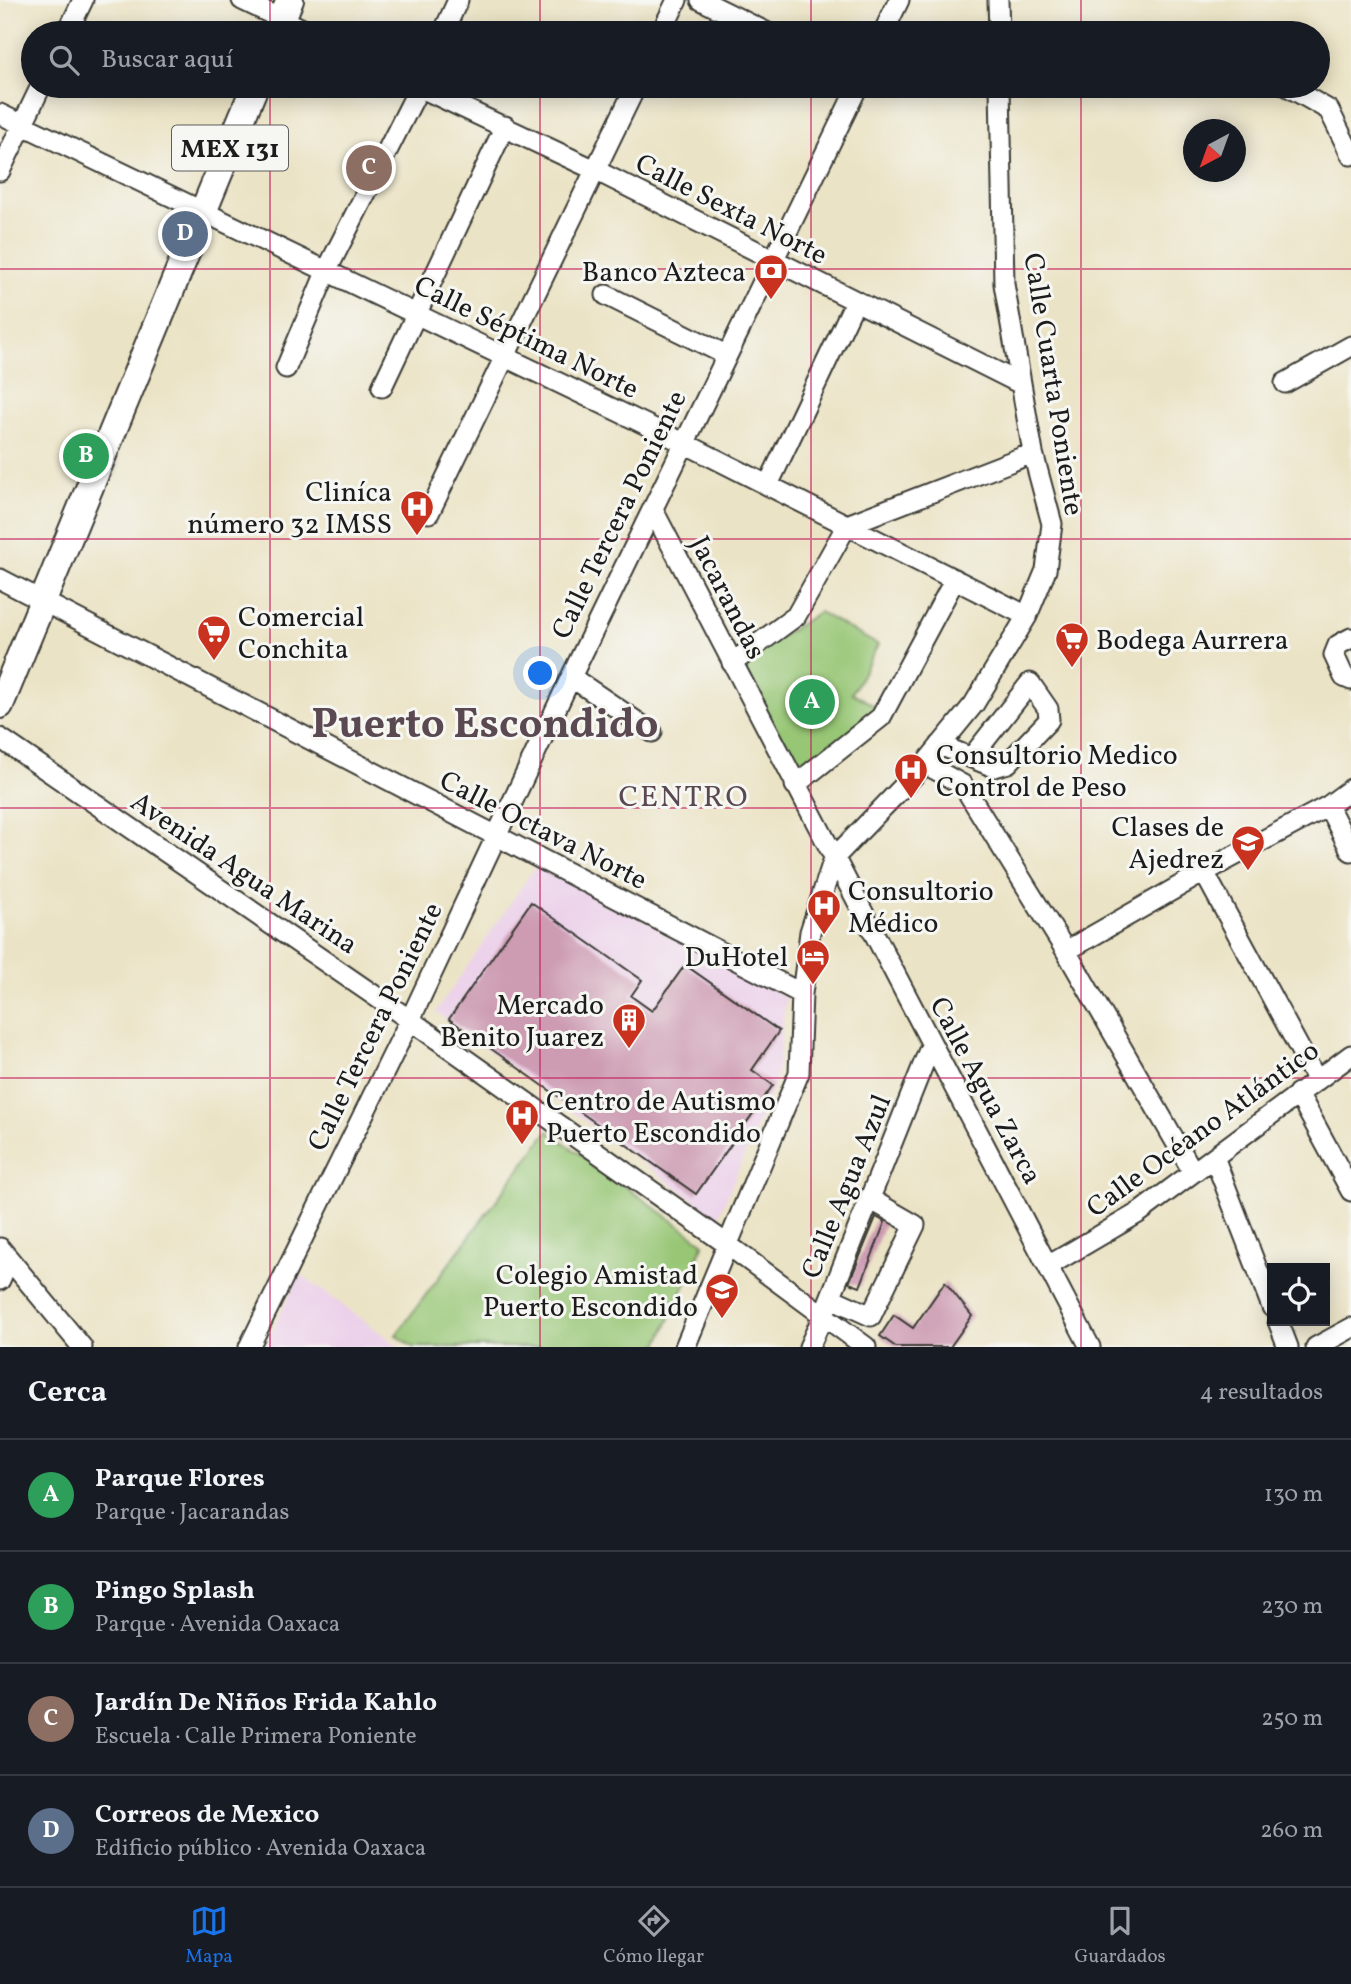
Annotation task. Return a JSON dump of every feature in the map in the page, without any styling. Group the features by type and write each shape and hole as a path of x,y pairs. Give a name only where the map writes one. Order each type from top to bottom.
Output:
{"main road":[{"name":"MEX 131","path":"0,705 250,98"}],"street":[{"path":"72,21 83,0"},
{"path":"242,0 283,17"},
{"path":"448,21 458,0"},
{"path":"667,21 677,0"},
{"path":"701,0 744,21"},
{"path":"889,21 899,0"},
{"path":"998,0 999,21"},
{"path":"0,171 35,98"},
{"path":"286,368 327,270 413,98"},
{"name":"Calle Sexta Norte","path":"445,98 595,170 1021,384"},
{"path":"429,513 630,98"},
{"name":"Calle Tercera Poniente","path":"249,1347 410,1020 571,677 852,98"},
{"name":"Calle Cuarta Poniente","path":"685,1347 799,1073 802,994 810,932 834,858 925,764 974,704 1027,617 1046,570 1052,524 1033,453 1004,284 1000,98"},
{"path":"1308,98 1329,110 1351,155"},
{"name":"Calle Séptima Norte","path":"0,114 505,355 847,524 1027,617"},
{"path":"382,387 505,126"},
{"path":"606,295 726,355"},
{"path":"768,485 855,302"},
{"path":"1284,383 1351,346"},
{"path":"732,663 796,616 847,524 1033,453"},
{"name":"Jacarandas","path":"653,510 834,858"},
{"name":"Calle Octava Norte","path":"0,579 802,994"},
{"path":"795,785 881,717 955,579"},
{"path":"1351,638 1338,645 1334,656 1344,677 1351,680"},
{"path":"571,677 652,732"},
{"name":"Avenida Agua Marina","path":"0,738 410,1020 728,1245 827,1307 866,1347"},
{"path":"940,745 971,758"},
{"path":"925,764 963,785 1066,951 1193,1172"},
{"path":"1066,951 1204,872 1328,806 1351,789"},
{"path":"1328,806 1351,851"},
{"name":"Calle Agua Zarca","path":"834,858 1090,1347"},
{"path":"1204,872 1317,1079"},
{"name":"Calle Agua Azul","path":"809,1347 931,1045"},
{"name":"Calle Océano Atlántico","path":"1048,1266 1140,1212 1351,1055"},
{"path":"1298,1093 1351,1191"},
{"path":"1214,1157 1267,1294"},
{"path":"827,1307 870,1316 915,1225 870,1199"},
{"path":"0,1280 4,1254"},
{"path":"4,1254 82,1347"},
{"path":"1280,1326 1288,1347"},
{"path":"1316,1347 1351,1328"}],"shaded area":[{"name":"Mercado Benito Juarez","path":"538,863 786,997 776,1080 718,1218 436,1012"},
{"path":"300,1274 400,1347 264,1347"}],"green space":[{"path":"819,612 878,645 852,693 882,710 797,778 737,665"},
{"path":"548,1131 704,1243 657,1347 413,1347 396,1335"}],"building":[{"name":"Mercado Benito Juarez","path":"531,902 642,980 631,996 652,1011 685,965 779,1031 752,1070 773,1085 696,1194 449,1019"},
{"path":"876,1217 885,1222 860,1287 849,1283"},
{"path":"945,1282 972,1316 950,1347 896,1347 880,1336 894,1315 913,1328"}],"place":[{"name":"Jardín De Niños Frida Kahlo","path":"369,168"},
{"name":"Correos de Mexico","path":"185,234"},
{"name":"Banco Azteca","path":"771,301"},
{"name":"Pingo Splash","path":"86,456"},
{"name":"Cliníca número 32 IMSS","path":"417,537"},
{"name":"Comercial Conchita","path":"214,662"},
{"name":"Bodega Aurrera","path":"1072,669"},
{"name":"Parque Flores","path":"812,702"},
{"name":"Consultorio Medico Control de Peso","path":"911,800"},
{"name":"Clases de Ajedrez","path":"1248,872"},
{"name":"Consultorio Médico","path":"824,936"},
{"name":"DuHotel","path":"813,986"},
{"name":"Mercado Benito Juarez","path":"629,1050"},
{"name":"Centro de Autismo Puerto Escondido","path":"522,1146"},
{"name":"Colegio Amistad Puerto Escondido","path":"722,1320"}],"district":[{"name":"Puerto Escondido","path":"485,722"},
{"name":"CENTRO","path":"684,796"}]}
